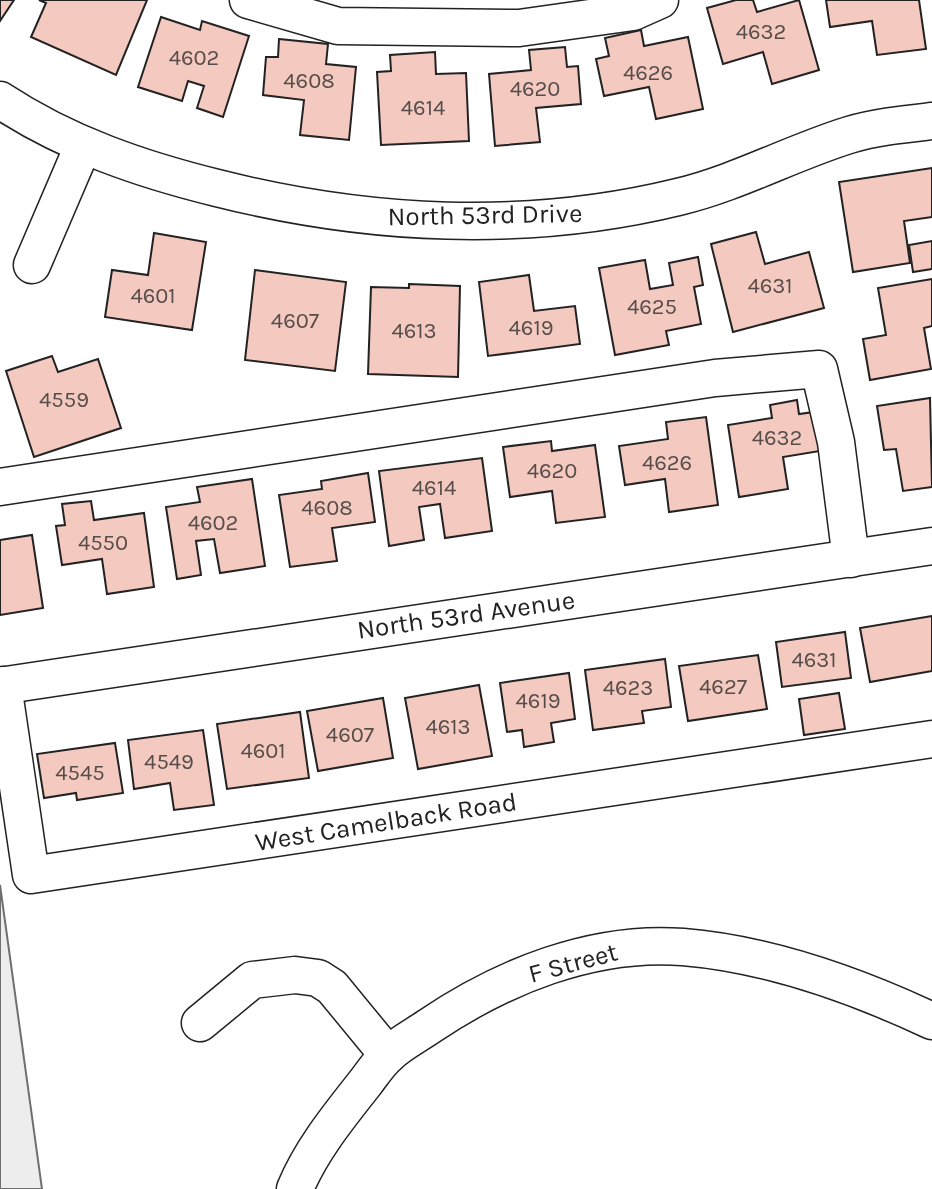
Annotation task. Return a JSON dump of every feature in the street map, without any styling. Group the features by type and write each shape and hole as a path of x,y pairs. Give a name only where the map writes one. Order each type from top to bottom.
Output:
{"street":[{"path":"248,0 338,26 519,28 633,12 660,0"},
{"name":"North 53rd Drive","path":"0,100 83,146 183,180 316,209 373,218 440,221 568,217 681,197 850,135 932,121"},
{"path":"32,265 83,146"},
{"path":"0,487 715,378 819,369 836,442 851,559"},
{"name":"North 53rd Avenue","path":"2,685 932,546"},
{"name":"West Camelback Road","path":"2,685 31,875 932,739"},
{"name":"F Street","path":"295,1189 304,1168 388,1055 446,1014 541,967 629,947 683,947 750,958 829,979 890,1001 932,1021"},
{"path":"200,1023 252,980 295,975 318,978 332,987 388,1055"}],"shaded area":[{"path":"0,885 42,1189 0,1189"}],"building":[{"path":"0,0 14,0 0,21"},
{"path":"39,0 147,0 116,75 31,37 46,3"},
{"path":"736,0 753,0 757,12 799,0 819,70 772,84 763,52 723,64 707,8"},
{"path":"826,0 919,0 926,49 877,55 872,21 830,27"},
{"path":"161,17 200,30 202,21 249,36 223,117 197,108 204,86 188,81 182,101 138,87"},
{"path":"641,30 644,46 688,37 703,109 656,119 649,87 604,96 596,59 609,56 605,38"},
{"path":"279,39 328,44 326,64 356,67 349,140 300,135 304,100 263,95 266,57 278,57"},
{"path":"565,47 567,67 578,66 581,104 536,108 540,142 495,146 489,74 531,70 529,50"},
{"path":"435,52 436,74 466,73 469,141 381,145 377,72 391,71 390,55"},
{"path":"932,168 932,217 904,221 910,263 853,272 839,182"},
{"path":"756,232 765,264 809,252 824,308 733,332 711,244"},
{"path":"154,233 206,242 192,330 105,317 112,270 148,275"},
{"path":"932,241 932,269 913,272 909,245"},
{"path":"698,257 703,285 694,287 701,324 666,331 669,345 615,355 599,268 645,260 650,289 673,285 669,263"},
{"path":"255,270 346,282 335,371 245,360"},
{"path":"529,275 534,311 575,306 580,344 488,356 479,282"},
{"path":"932,279 932,326 924,328 931,369 870,380 863,339 886,335 878,288"},
{"path":"409,284 460,286 458,377 368,374 371,287 409,288"},
{"path":"52,356 58,372 98,359 121,428 34,457 6,371"},
{"path":"930,398 932,487 903,491 896,449 884,450 877,406"},
{"path":"797,400 799,414 821,411 826,450 783,457 788,489 739,497 728,425 772,418 770,405"},
{"path":"706,417 718,505 669,512 665,479 625,485 619,446 668,439 666,422"},
{"path":"551,441 552,451 595,445 605,517 556,523 552,491 510,497 503,447"},
{"path":"482,458 492,531 445,538 440,504 419,507 424,540 389,546 379,471"},
{"path":"368,473 375,522 332,528 337,561 290,567 279,495 322,489 321,481"},
{"path":"252,479 265,566 220,573 214,539 196,541 201,575 177,579 166,507 200,502 197,487"},
{"path":"91,501 94,520 144,513 154,587 107,594 102,559 62,565 56,526 65,525 62,504"},
{"path":"32,535 43,608 0,615 0,540"},
{"path":"932,616 932,671 870,682 860,628"},
{"path":"845,632 851,678 782,687 776,642"},
{"path":"758,655 767,709 688,721 679,666"},
{"path":"665,659 671,707 642,711 644,723 593,730 585,670"},
{"path":"569,673 575,719 551,723 554,742 524,747 522,730 507,732 500,683"},
{"path":"479,685 492,756 418,769 405,698"},
{"path":"839,693 845,729 804,735 799,699"},
{"path":"383,698 393,758 318,771 307,711"},
{"path":"300,712 309,778 227,789 217,724"},
{"path":"203,730 214,805 174,810 170,783 134,789 128,740"},
{"path":"115,743 123,793 77,800 76,793 44,798 37,754"}]}
